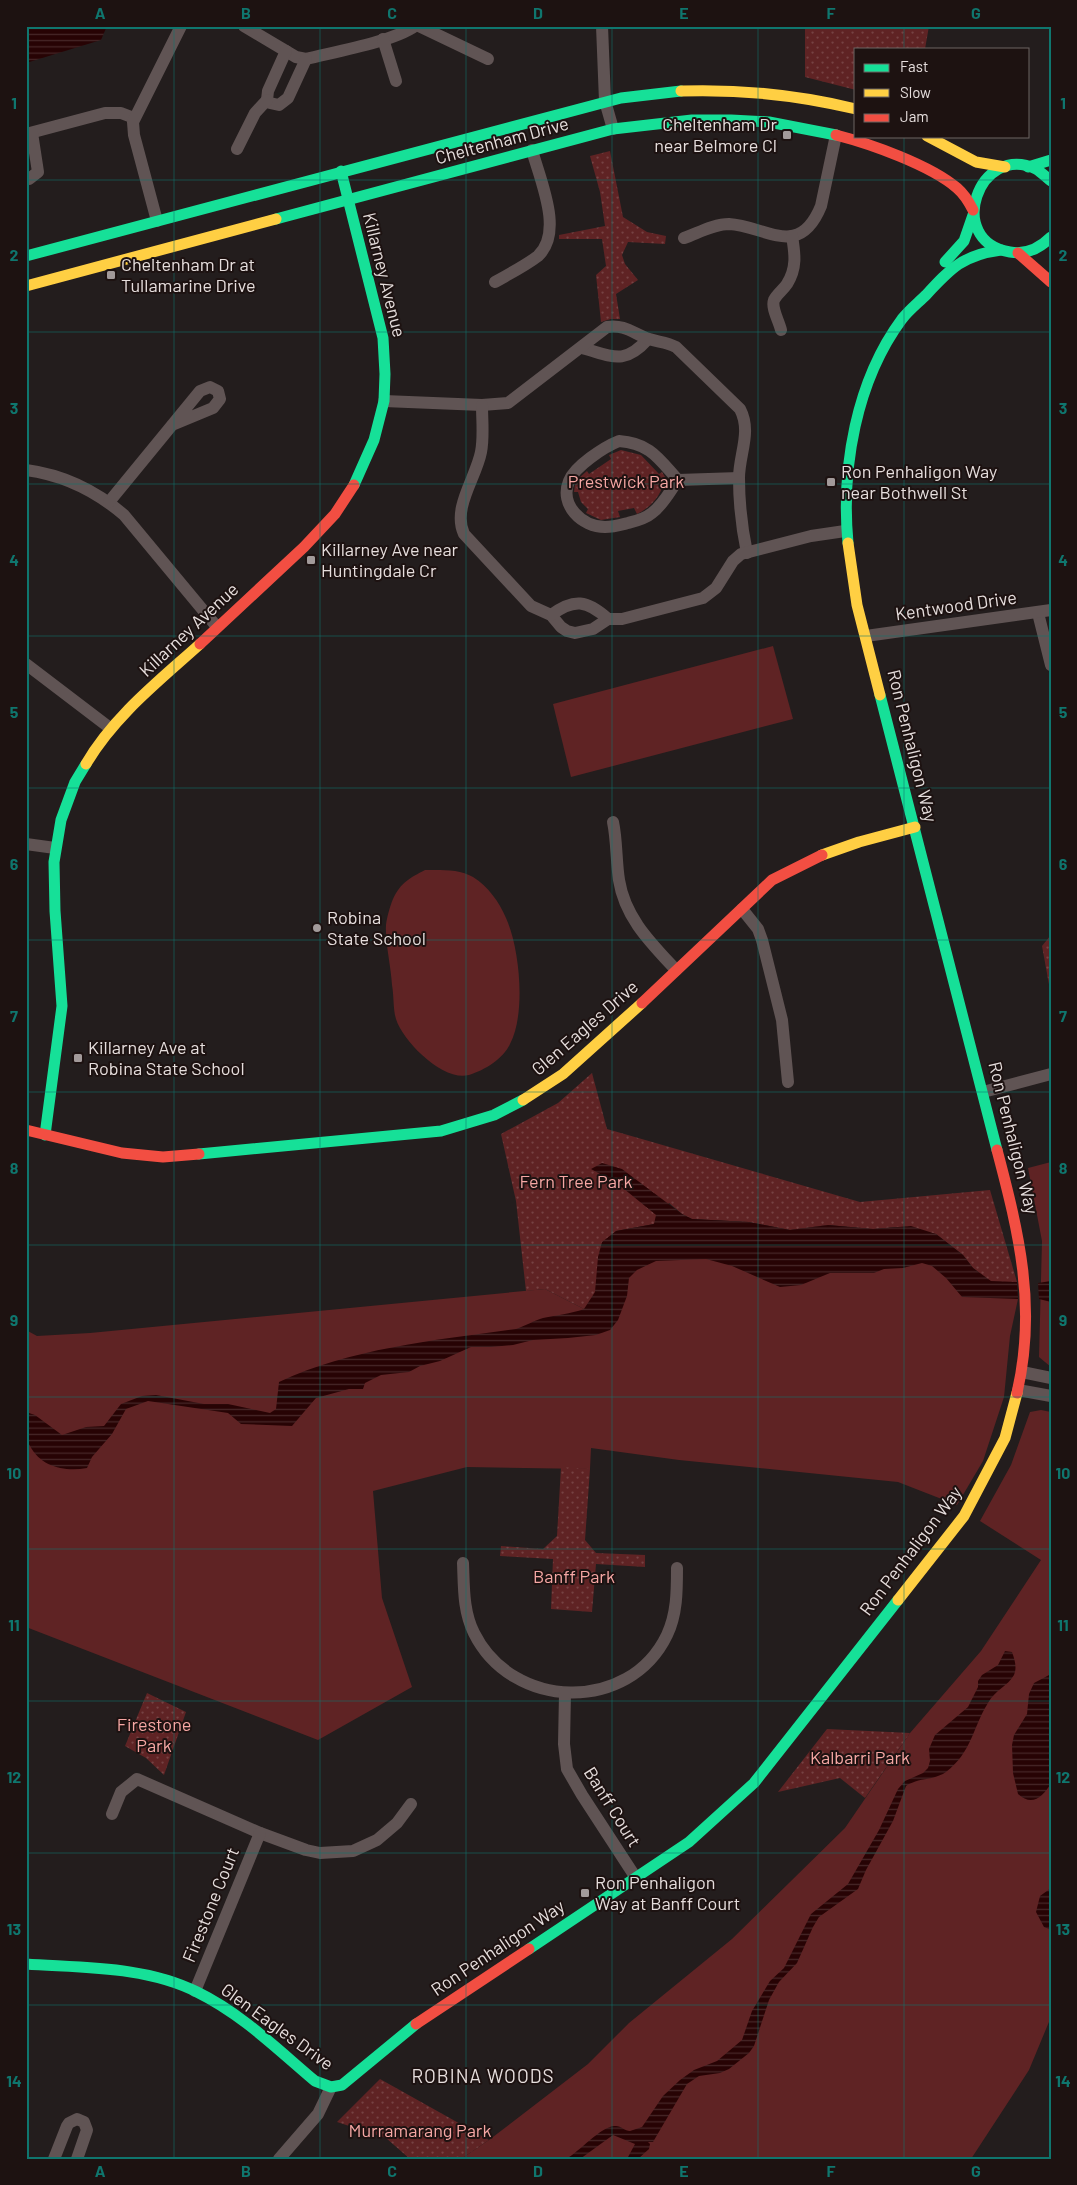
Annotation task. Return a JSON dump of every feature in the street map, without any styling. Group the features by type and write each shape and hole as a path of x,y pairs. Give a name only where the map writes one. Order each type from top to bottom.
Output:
{"street":[{"path":"157,221 133,130 134,118 181,26"},
{"path":"244,26 296,57 306,59 403,33 415,26"},
{"path":"419,26 488,59"},
{"path":"602,26 605,101 613,129"},
{"path":"383,39 396,81"},
{"path":"237,149 255,113 267,100 268,91 286,51"},
{"path":"267,100 270,103 279,105 286,100 306,59"},
{"name":"Cheltenham Drive","path":"26,256 605,101 662,91 743,90 802,97 854,109"},
{"path":"26,178 29,179 38,172 37,158 29,133 105,113 121,113 134,118"},
{"name":"Cheltenham Drive","path":"26,286 613,129 682,119 713,118 761,121 836,135 896,155 947,180 966,195 978,230 984,238 1001,250"},
{"path":"684,238 712,227 728,224 776,236 792,236 806,228 817,215 836,135"},
{"path":"931,138 976,162 1006,167 1028,167 1051,160"},
{"path":"495,282 539,254 548,242 550,216 532,150"},
{"name":"Ron Penhaligon Way","path":"331,2087 342,2085 404,2032 689,1842 726,1811 754,1784 964,1516 986,1478 1005,1437 1018,1390 1027,1340 1026,1271 983,1092 850,574 845,531 847,468 860,406 878,361 908,311 913,296 921,285 961,248 968,235 976,194 981,184 989,175 1006,167"},
{"path":"1028,167 1038,171 1051,181"},
{"name":"Killarney Avenue","path":"45,1135 62,1006 54,879 55,848 61,820 75,782 97,745 110,728 304,547 335,514 357,481 366,462 380,421 384,401 385,374 383,338 341,171"},
{"path":"782,330 774,307 774,300 786,286 794,271 795,254 792,236"},
{"path":"1001,250 1018,253 1036,249 1051,237"},
{"name":"Ron Penhaligon Way","path":"908,311 962,259 974,254 1001,250"},
{"path":"1018,253 1051,282"},
{"path":"384,401 482,405 508,403 582,348 603,329 612,326 629,329 648,339 669,343 676,347 740,409 746,425 739,478 747,553"},
{"path":"582,348 622,357 635,353 648,339"},
{"path":"482,405 481,452 462,507 462,528 464,534 531,606 551,615 561,627 575,633 593,629 608,619 622,619 703,598 716,588 737,557 747,553 811,536 845,531"},
{"path":"109,502 172,425"},
{"path":"678,480 658,507 648,516 604,528 582,520 574,513 567,497 568,482 577,468 619,441 646,447 678,480 739,478"},
{"path":"26,470 72,480 109,502 124,515 217,627"},
{"path":"551,615 566,606 580,603 594,607 608,619"},
{"name":"Kentwood Drive","path":"866,636 1051,610"},
{"path":"1038,613 1051,665"},
{"path":"26,664 110,728"},
{"path":"613,822 619,881 627,910 639,930 676,970"},
{"name":"Glen Eagles Drive","path":"26,1130 122,1153 163,1157 441,1131 494,1115 539,1092 592,1049 772,880 803,862 846,845 915,827"},
{"path":"26,844 55,848"},
{"path":"742,909 758,929 762,940 782,1020 788,1082"},
{"path":"983,1092 1051,1074"},
{"path":"1022,1372 1051,1378"},
{"path":"1018,1390 1051,1396"},
{"path":"463,1563 464,1600 468,1617 474,1634 489,1655 519,1681 565,1693 603,1690 622,1682 640,1669 656,1653 667,1635 674,1618 677,1594 677,1568"},
{"name":"Banff Court","path":"565,1693 564,1744 567,1769 636,1878"},
{"name":"Firestone Court","path":"112,1814 121,1792 136,1779 260,1832 313,1852 336,1854 353,1851 377,1840 397,1823 411,1804"},
{"name":"Firestone Court","path":"195,1990 260,1832"},
{"name":"Glen Eagles Drive","path":"26,1964 140,1974 195,1990 235,2014 315,2081 331,2087"},
{"path":"279,2159 318,2114 331,2087"},
{"path":"54,2159 67,2126 77,2120 84,2122 87,2130 77,2159"}],"green space":[{"path":"805,26 929,26 925,48 854,48 854,89 805,77"},
{"path":"610,151 623,217 647,232 666,236 665,244 628,242 622,255 625,264 638,280 616,294 620,319 601,322 596,275 606,266 602,239 559,239 559,235 605,226 600,192 590,156"},
{"name":"Prestwick Park","path":"621,450 641,455 659,474 662,472 665,477 664,483 656,499 637,514 634,508 618,511 620,517 601,520 586,513 588,509 581,502 578,492 574,492 575,485 579,478 587,471 589,474 611,459 609,455"},
{"path":"773,646 793,719 571,777 553,704"},
{"path":"425,870 468,874 483,885 496,900 503,912 515,947 518,964 519,999 515,1031 507,1049 498,1059 487,1067 469,1075 459,1076 448,1072 426,1058 407,1038 400,1028 395,1015 386,939 387,919 393,899 399,888 410,878"},
{"path":"1051,935 1051,990 1050,990 1042,946"},
{"name":"Fern Tree Park","path":"592,1073 607,1129 860,1202 990,1190 1017,1282 991,1282 973,1268 963,1255 936,1234 897,1227 873,1229 828,1225 790,1230 749,1222 692,1219 682,1214 669,1203 654,1224 616,1231 598,1257 595,1292 584,1309 545,1289 526,1291 516,1201 501,1134 558,1103"},
{"path":"1051,1162 1051,1367 1039,1357 1042,1241 1028,1168"},
{"path":"828,1225 1018,1299 1010,1336 1004,1397 983,1461 957,1505 898,1482 679,1460 591,1448 590,1469 467,1467 373,1491 382,1598 412,1687 318,1740 26,1627 26,1330 37,1336 90,1333 545,1289 584,1309 598,1257"},
{"path":"1041,1410 1051,1412 1051,2017 1029,2070 971,2159 461,2159 489,2140 588,2064 629,2023 732,1939 845,1828 910,1733 981,1651 1041,1560 980,1521 1011,1465 1030,1412"},
{"name":"Banff Park","path":"561,1467 590,1469 585,1540 596,1553 645,1555 645,1567 596,1564 592,1612 551,1609 553,1559 500,1556 501,1546 543,1549 557,1536"},
{"name":"Firestone Park","path":"147,1693 186,1712 164,1775 146,1758 125,1746"},
{"name":"Kalbarri Park","path":"827,1729 910,1733 865,1798 840,1778 778,1792"},
{"name":"Murramarang Park","path":"380,2079 489,2140 461,2159 410,2159 386,2138 337,2122"}],"shaded area":[{"path":"26,26 107,26 101,40 26,63"},
{"path":"602,1163 622,1169 682,1214 692,1219 749,1222 790,1230 828,1225 873,1229 911,1226 936,1234 963,1255 973,1268 991,1281 1017,1282 1018,1299 962,1297 946,1278 932,1266 922,1263 903,1268 884,1269 874,1273 830,1273 801,1285 780,1287 732,1266 706,1259 656,1261 637,1270 629,1278 627,1296 618,1320 610,1330 596,1335 533,1340 513,1345 471,1347 409,1372 381,1375 365,1383 363,1389 349,1389 316,1398 292,1426 241,1424 228,1413 148,1401 126,1409 112,1434 92,1457 87,1468 62,1468 47,1463 40,1459 28,1442 26,1412 35,1415 62,1435 86,1427 104,1426 121,1404 142,1396 156,1395 204,1404 228,1404 270,1413 276,1409 279,1382 307,1370 365,1353 395,1347 516,1329 543,1318 584,1309 595,1292 598,1257 602,1242 616,1231 654,1224 656,1215 618,1184 591,1169"},
{"path":"1051,1281 1051,1302 1039,1299 1038,1283"},
{"path":"1005,1651 1012,1652 1015,1664 1014,1675 991,1699 966,1748 955,1764 941,1775 916,1781 906,1786 893,1821 866,1870 858,1889 819,1917 797,1963 779,1982 769,2000 754,2046 749,2053 729,2069 720,2073 699,2076 687,2084 653,2142 648,2142 650,2144 649,2149 638,2159 627,2159 635,2144 613,2135 580,2159 566,2159 605,2129 618,2126 630,2131 642,2127 663,2096 680,2080 694,2070 717,2061 742,2040 752,2011 770,1981 784,1968 811,1914 848,1884 879,1830 898,1789 905,1781 923,1773 928,1768 930,1761 929,1749 935,1735 968,1707 978,1687 978,1681 982,1675 998,1665"},
{"path":"1051,1674 1051,1783 1037,1799 1028,1800 1018,1794 1013,1773 1012,1745 1014,1735 1027,1714 1029,1694 1034,1683"},
{"path":"1051,1888 1051,1930 1044,1927 1036,1912 1040,1896"}],"traffic: fast":[{"path":"26,256 621,98 681,91"},
{"path":"276,219 613,129 692,120 731,120 769,122 836,135"},
{"path":"1028,167 1051,160"},
{"path":"1051,181 1036,169 1016,164 999,169 985,180 977,196 974,214 978,231 990,244 1010,252 1016,253 1032,250 1051,237"},
{"path":"341,171 383,338 385,374 384,401 374,440 354,485"},
{"path":"945,262 964,241 973,215"},
{"path":"848,543 847,485 855,426 873,370 886,343 902,319 951,270 967,259 1001,250"},
{"path":"880,695 997,1150"},
{"path":"45,1135 62,1006 55,911 54,862 61,820 75,782 86,764"},
{"path":"199,1154 441,1131 494,1115 523,1100"},
{"path":"529,1949 689,1842 754,1783 898,1600"},
{"path":"26,1964 113,1970 157,1977 177,1983 213,2001 244,2021 315,2081 331,2087 342,2085 416,2024"}],"traffic: slow":[{"path":"681,91 726,91 769,94 813,100 854,109"},
{"path":"931,138 976,162 1005,167"},
{"path":"26,286 276,219"},
{"path":"848,543 857,605 880,695"},
{"path":"86,764 110,730 138,700 200,644"},
{"path":"822,855 859,842 915,827"},
{"path":"523,1100 563,1074 642,1003"},
{"path":"898,1600 964,1516 1005,1438 1017,1393"}],"traffic: jam":[{"path":"836,135 883,150 932,171 960,190 973,210"},
{"path":"1018,253 1051,282"},
{"path":"200,644 304,547 335,514 354,485"},
{"path":"642,1003 772,880 822,855"},
{"path":"26,1130 122,1153 163,1157 199,1154"},
{"path":"997,1150 1012,1211 1023,1270 1025,1330 1023,1361 1017,1393"},
{"path":"416,2024 529,1949"}],"place":[{"name":"Cheltenham Dr near Belmore Cl","path":"787,135"},
{"name":"Cheltenham Dr at Tullamarine Drive","path":"111,275"},
{"name":"Ron Penhaligon Way near Bothwell St","path":"831,482"},
{"name":"Killarney Ave near Huntingdale Cr","path":"311,560"},
{"name":"Robina State School","path":"317,928"},
{"name":"Killarney Ave at Robina State School","path":"78,1058"},
{"name":"Ron Penhaligon Way at Banff Court","path":"585,1893"}],"district":[{"name":"ROBINA WOODS","path":"483,2076"}]}
